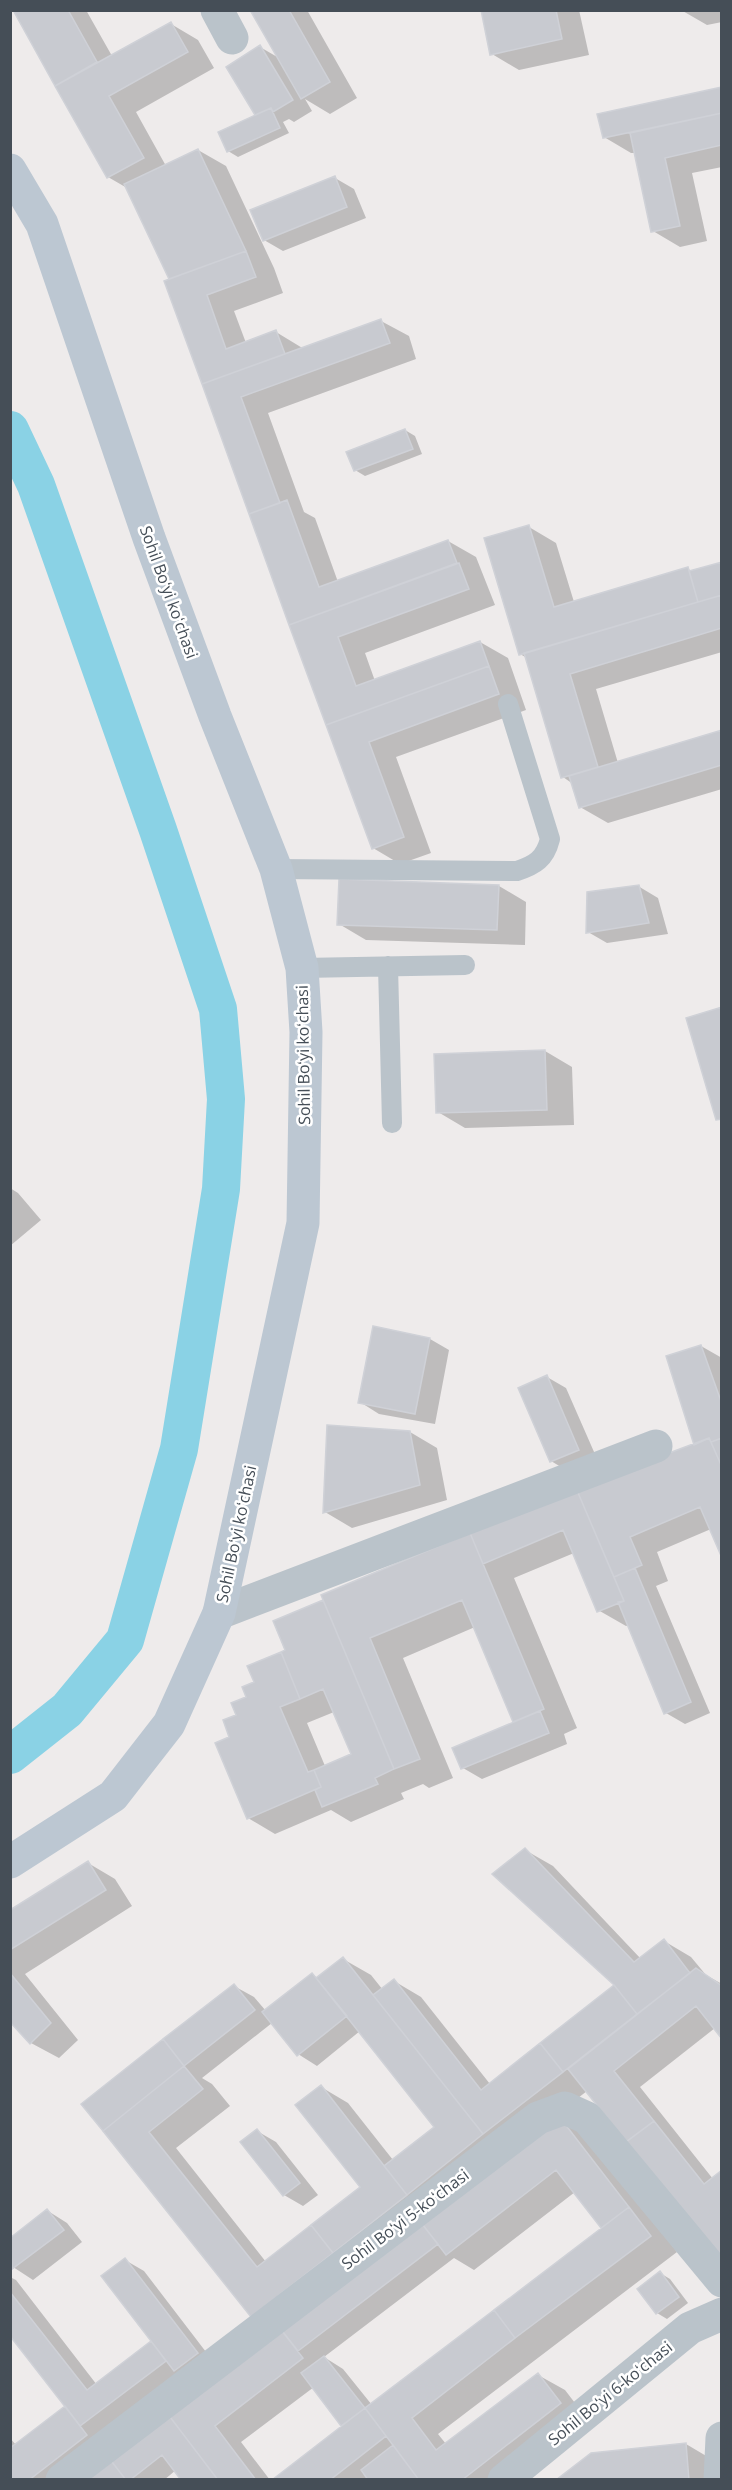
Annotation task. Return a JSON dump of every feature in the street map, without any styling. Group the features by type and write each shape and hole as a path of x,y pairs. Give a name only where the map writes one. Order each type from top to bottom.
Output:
{"main road":[{"name":"Sohil Boʻyi koʻchasi","path":"10,170 42,224 149,538 215,716 276,869 302,968 306,1032 303,1223 219,1613 169,1724 113,1796 10,1862"}],"street":[{"path":"219,1613 656,1446"},
{"name":"Sohil Boʻyi 5-koʻchasi","path":"62,2480 538,2118 566,2108 587,2118 722,2281"},
{"name":"Sohil Boʻyi 6-koʻchasi","path":"504,2480 690,2328 722,2314"},
{"path":"720,2480 722,2438"}],"lane":[{"path":"276,869 517,871 535,865 547,852 550,840 508,704"},
{"path":"302,968 465,965"},
{"path":"388,966 392,1123"}],"building":[{"path":"13,10 68,10 97,62 55,86"},
{"path":"250,10 289,10 330,82 301,99"},
{"path":"481,10 556,10 562,39 490,55"},
{"path":"171,22 188,52 109,96 144,158 107,178 55,86"},
{"path":"260,45 293,100 273,112 271,108 255,115 226,67"},
{"path":"722,87 722,113 603,138 597,114"},
{"path":"271,108 280,128 227,152 218,132"},
{"path":"722,113 722,145 665,158 680,226 651,232 630,133"},
{"path":"198,149 246,251 169,279 124,184"},
{"path":"335,176 347,207 263,241 250,210"},
{"path":"246,251 256,277 207,295 226,349 276,330 285,354 202,384 164,281"},
{"path":"381,319 390,343 241,397 280,503 249,514 202,384"},
{"path":"405,429 413,449 354,471 346,452"},
{"path":"287,500 319,587 448,540 457,563 289,625 249,514"},
{"path":"529,525 554,607 688,567 698,602 519,655 484,538"},
{"path":"722,562 722,595 698,602 689,571"},
{"path":"459,563 469,589 338,637 356,686 480,641 489,666 326,725 289,625"},
{"path":"722,595 722,628 570,674 598,767 561,778 524,653"},
{"path":"489,666 499,694 369,742 404,837 372,849 326,725"},
{"path":"722,730 722,765 579,808 569,776"},
{"path":"339,879 499,885 497,930 337,925"},
{"path":"639,885 649,923 586,933 587,892"},
{"path":"722,1007 722,1119 716,1120 686,1018"},
{"path":"545,1050 547,1110 436,1113 434,1054"},
{"path":"373,1326 430,1338 415,1414 358,1403"},
{"path":"701,1345 722,1404 722,1438 711,1442 709,1438 694,1445 666,1356"},
{"path":"547,1375 579,1450 550,1462 518,1388"},
{"path":"327,1425 410,1431 420,1485 323,1513"},
{"path":"709,1438 722,1467 722,1558 700,1507 630,1537 642,1565 614,1577 576,1488"},
{"path":"722,1438 722,1467 711,1442"},
{"path":"576,1488 624,1601 597,1612 563,1530 483,1564 470,1533"},
{"path":"470,1533 544,1709 513,1722 462,1600 370,1638 420,1759 394,1769 321,1595"},
{"path":"635,1568 691,1702 664,1714 618,1602 624,1601 614,1577"},
{"path":"323,1600 394,1769 375,1778 378,1784 322,1807 315,1790 321,1787 314,1770 351,1754 323,1689 300,1699 281,1652 285,1650 273,1621"},
{"path":"281,1652 300,1699 280,1707 308,1772 314,1770 321,1787 247,1819 215,1743 229,1737 223,1720 236,1715 231,1703 246,1697 242,1687 254,1682 247,1666"},
{"path":"540,1711 549,1733 461,1769 452,1748"},
{"path":"525,1848 634,1962 664,1939 690,1973 637,2014 614,1985 492,1874"},
{"path":"88,1861 106,1890 10,1950 10,1910"},
{"path":"343,1957 483,2134 407,2195 384,2166 434,2127 316,1978"},
{"path":"696,1968 722,1986 722,2039 696,2006 614,2071 654,2121 626,2142 568,2069"},
{"path":"10,1973 51,2023 30,2044 10,2022"},
{"path":"312,1973 347,2016 297,2056 262,2012"},
{"path":"394,1979 481,2090 540,2043 563,2072 483,2134 373,1995"},
{"path":"234,1984 255,2010 184,2066 163,2039"},
{"path":"614,1985 637,2014 563,2072 540,2043"},
{"path":"163,2039 184,2066 103,2131 81,2104"},
{"path":"184,2066 203,2089 149,2132 257,2267 311,2225 333,2253 251,2317 103,2131"},
{"path":"321,2085 407,2195 333,2253 311,2225 360,2187 295,2105"},
{"path":"558,2115 629,2207 601,2228 556,2170 446,2255 419,2220"},
{"path":"654,2121 704,2184 722,2170 722,2254 717,2258 626,2142"},
{"path":"257,2129 300,2183 283,2196 240,2142"},
{"path":"629,2207 651,2236 515,2338 494,2310"},
{"path":"47,2209 64,2230 12,2269 10,2238"},
{"path":"419,2220 438,2244 298,2351 279,2327"},
{"path":"125,2258 198,2353 174,2371 101,2276"},
{"path":"660,2271 679,2297 656,2314 637,2289"},
{"path":"10,2292 87,2390 151,2341 166,2361 80,2426 10,2336"},
{"path":"494,2310 515,2338 412,2418 436,2450 538,2373 561,2403 462,2480 419,2480 365,2408"},
{"path":"279,2327 303,2358 215,2426 256,2480 218,2480 167,2413"},
{"path":"324,2356 365,2408 341,2426 301,2373"},
{"path":"65,2406 87,2435 29,2480 10,2480 10,2448"},
{"path":"365,2408 386,2436 330,2480 272,2480"},
{"path":"167,2413 218,2480 181,2480 162,2455 130,2480 126,2480 109,2458"},
{"path":"686,2443 689,2480 556,2480 591,2453"},
{"path":"393,2445 419,2480 368,2480 361,2470"},
{"path":"109,2458 126,2480 80,2480"}],"waterway":[{"path":"10,430 36,485 158,830 218,1009 226,1099 221,1189 179,1449 125,1640 67,1710 10,1755"}]}
